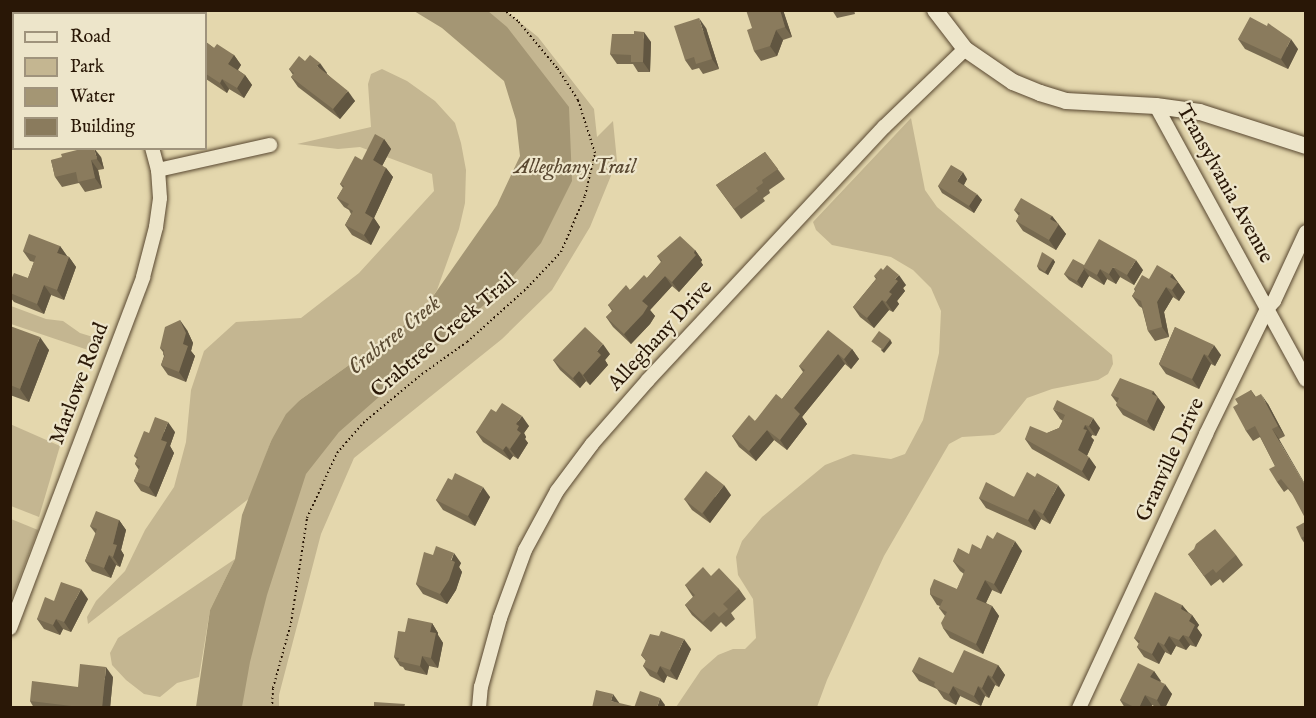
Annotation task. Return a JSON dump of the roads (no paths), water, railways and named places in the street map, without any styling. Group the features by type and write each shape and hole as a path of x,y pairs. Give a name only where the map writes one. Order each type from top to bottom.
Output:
{"street":[{"name":"Transylvania Avenue","path":"935,10 965,49 1013,82 1066,101 1156,106 1305,380"},
{"name":"Alleghany Drive","path":"479,708 481,687 500,618 525,550 556,491 592,444 648,380 884,127 965,49"},
{"path":"1156,106 1200,112 1305,146"},
{"path":"158,170 270,145"},
{"name":"Marlowe Road","path":"10,628 143,278 156,227 160,198 158,170 153,150"},
{"name":"Granville Drive","path":"1079,708 1206,434 1274,301 1305,232"}],"water":[{"name":"Crabtree Creek","path":"414,11 488,11 507,27 569,107 572,181 541,243 501,290 339,432 306,474 267,595 250,662 242,707 196,707 210,610 235,559 242,515 271,441 286,414 300,400 401,328 429,302 497,205 520,156 516,120 504,81 442,28"}],"park label":[{"name":"Alleghany Trail","path":"575,168"}]}
